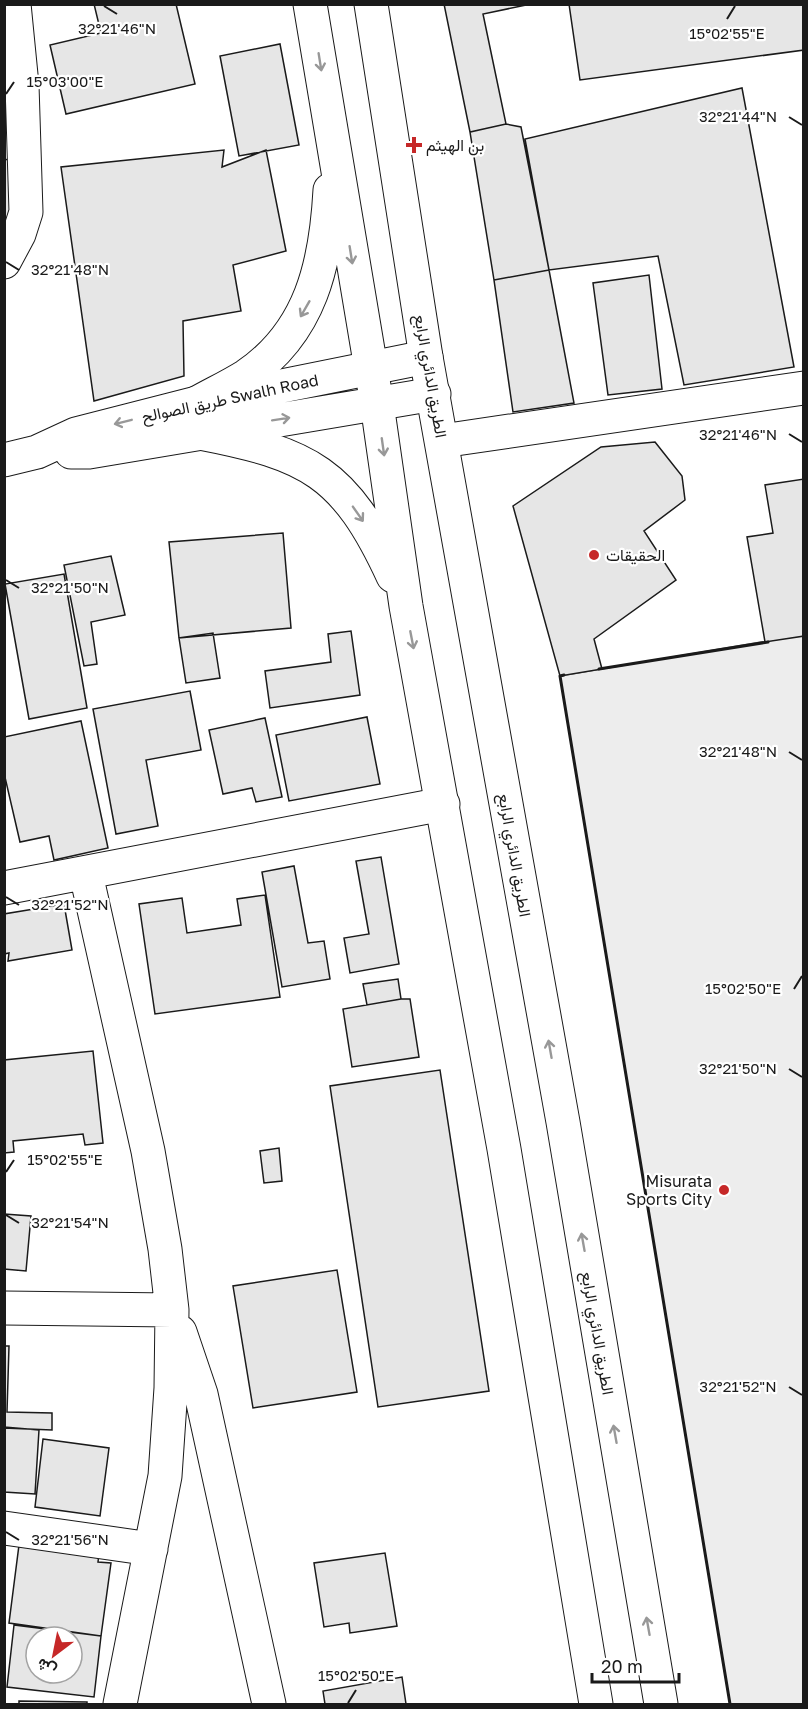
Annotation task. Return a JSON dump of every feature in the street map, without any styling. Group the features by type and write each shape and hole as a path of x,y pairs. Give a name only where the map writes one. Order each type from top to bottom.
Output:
{"main road":[{"path":"4,262 19,234 26,212 13,87 14,4"},
{"path":"310,4 377,404 406,606 502,1138 596,1704"},
{"name":"الطريق الدائري الرابع","path":"371,4 426,357 562,1122 661,1704"},
{"path":"327,107 330,192 322,255 308,304 282,345 199,418 310,466 340,489 379,546 406,606"},
{"name":"طريق الصوالح Swalh Road","path":"199,418 370,368 426,357"},
{"path":"442,441 804,388"},
{"name":"طريق الصوالح Swalh Road","path":"4,460 37,452 76,434 199,418 377,404 434,394"},
{"path":"4,888 443,804"},
{"path":"86,874 148,1151 165,1249 172,1310 171,1388 165,1476 120,1704"},
{"path":"4,1308 172,1310"},
{"path":"172,1310 201,1394 268,1704"},
{"path":"4,1528 151,1549"}],"shaded area":[{"name":"Misurata Sports City","path":"803,635 803,1704 730,1704 560,676"}],"building":[{"path":"94,4 176,4 195,84 66,114 50,45 101,33"},
{"path":"444,4 531,4 483,14 506,124 470,132"},
{"path":"569,4 804,4 804,50 580,80"},
{"path":"280,44 299,145 239,156 220,56"},
{"path":"742,88 794,367 684,385 658,256 549,270 525,139"},
{"path":"506,124 521,127 549,270 494,280 470,132"},
{"path":"224,150 222,167 266,150 286,251 233,265 241,311 183,321 184,376 94,401 61,167"},
{"path":"19,157 28,221 4,225 4,160"},
{"path":"549,270 574,403 513,412 494,280"},
{"path":"649,275 662,389 608,395 593,283"},
{"name":"الحقيقات","path":"655,442 682,476 685,500 644,531 676,580 594,639 602,669 560,676 513,506 601,447"},
{"path":"804,479 804,636 765,642 747,537 773,533 765,485"},
{"path":"283,533 291,628 179,638 169,542"},
{"path":"111,556 125,615 91,622 97,664 84,666 64,565"},
{"path":"64,574 87,708 29,719 5,584"},
{"path":"351,631 360,695 270,708 265,671 331,662 328,634"},
{"path":"213,633 220,678 186,683 179,638"},
{"path":"190,691 201,750 146,760 158,826 116,834 93,709"},
{"path":"367,717 380,784 289,801 276,735"},
{"path":"265,718 282,797 256,802 252,788 223,794 209,730"},
{"path":"81,721 108,848 54,860 49,836 20,842 4,773 4,737"},
{"path":"381,857 399,964 350,973 344,938 369,934 356,861"},
{"path":"294,866 308,943 324,941 330,979 282,987 262,872"},
{"path":"265,895 280,997 155,1014 139,904 182,898 187,933 241,925 237,899"},
{"path":"64,904 72,950 8,961 9,953 4,954 4,914"},
{"path":"398,979 401,999 367,1005 363,984"},
{"path":"410,999 419,1057 352,1067 343,1009"},
{"path":"93,1051 103,1143 85,1145 83,1134 13,1141 14,1152 4,1153 4,1060"},
{"path":"440,1070 489,1391 378,1407 330,1086"},
{"path":"279,1148 282,1181 264,1183 260,1151"},
{"path":"4,1214 31,1216 26,1271 4,1269"},
{"path":"337,1270 357,1392 253,1408 233,1286"},
{"path":"4,1346 9,1346 7,1412 52,1413 52,1430 4,1428"},
{"path":"4,1427 39,1430 35,1494 4,1492"},
{"path":"43,1439 109,1448 100,1516 35,1507"},
{"path":"19,1545 100,1546 98,1562 111,1563 101,1636 84,1634 84,1625 9,1623"},
{"path":"385,1553 397,1626 350,1633 349,1623 324,1627 314,1563"},
{"path":"14,1625 24,1626 24,1685 84,1685 84,1634 101,1636 94,1697 7,1687"},
{"path":"402,1677 406,1704 325,1704 323,1691"},
{"path":"19,1701 87,1702 87,1704 19,1704"}],"wall":[{"path":"599,669 768,642"},
{"path":"564,675 560,676 730,1704"}],"place":[{"name":"بن الهيثم","path":"414,145"},
{"name":"الحقيقات","path":"594,555"},
{"name":"Misurata Sports City","path":"724,1190"}]}
